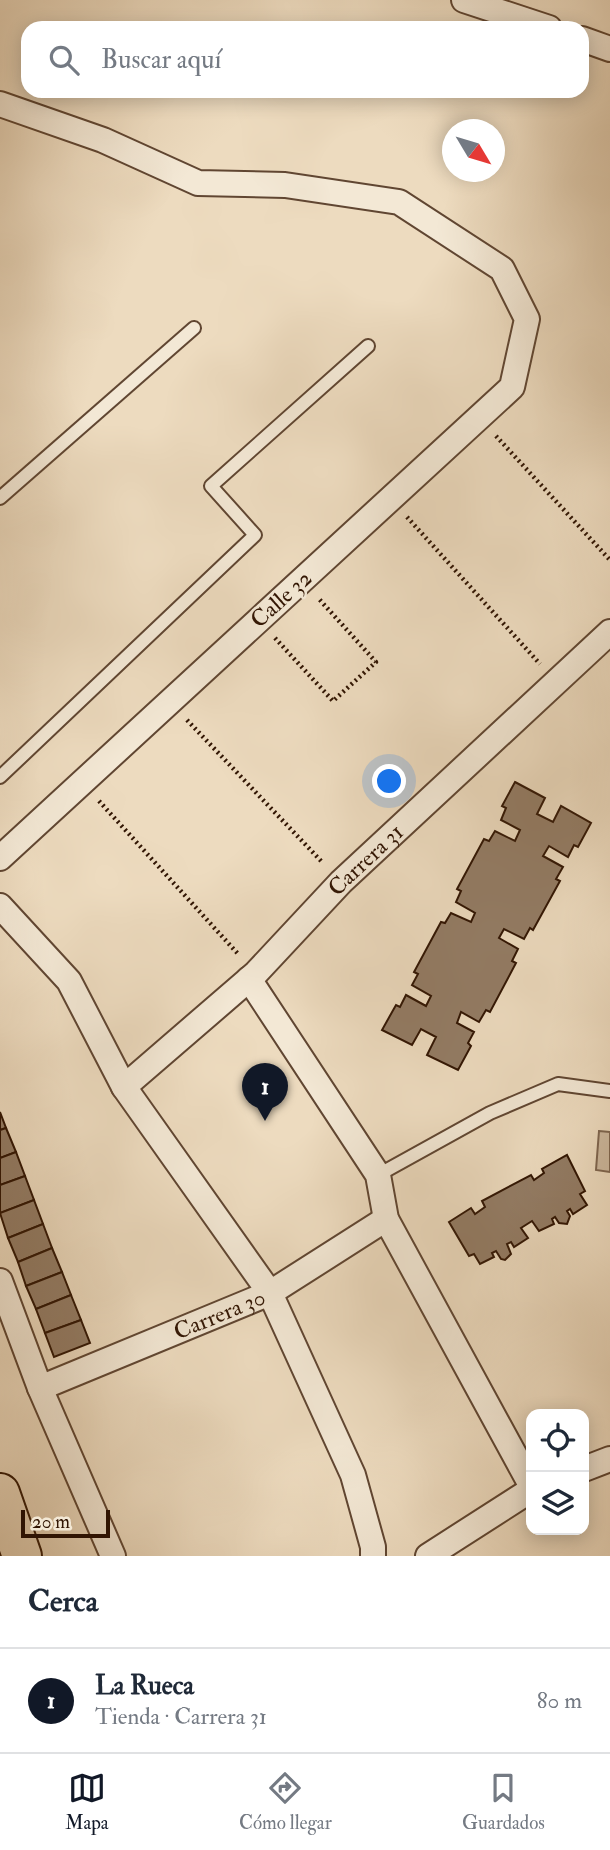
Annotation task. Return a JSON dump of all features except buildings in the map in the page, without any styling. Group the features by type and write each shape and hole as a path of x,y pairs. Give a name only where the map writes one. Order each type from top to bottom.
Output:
{"main road":[{"path":"0,1494 22,1556"}],"street":[{"path":"477,2 530,21"},
{"path":"589,42 610,49"},
{"name":"Calle 32","path":"0,104 103,140 198,183 285,185 399,202 502,269 527,319 512,387 0,858"},
{"name":"Carrera 31","path":"124,1087 253,976 341,882 610,632"},
{"path":"0,906 69,981 124,1087 270,1293 353,1475 373,1547 373,1556"},
{"path":"253,976 378,1175 386,1219 526,1478"},
{"name":"Carrera 30","path":"40,1388 270,1293 386,1219"},
{"path":"0,1281 40,1388 113,1556"},
{"path":"589,1467 610,1459"},
{"path":"428,1556 526,1490"}],"lane":[{"path":"0,498 194,328"},
{"path":"0,777 255,535 211,486 368,346"},
{"path":"378,1175 490,1113 558,1084 610,1091"}],"path":[{"path":"479,417 610,560"},
{"path":"390,499 556,682"},
{"path":"259,619 332,701 376,662 302,580"},
{"path":"169,702 341,882"},
{"path":"82,783 253,976"}],"shaded area":[{"path":"599,1131 610,1132 610,1172 596,1170"}],"place":[{"name":"La Rueca","path":"265,1121"}]}
